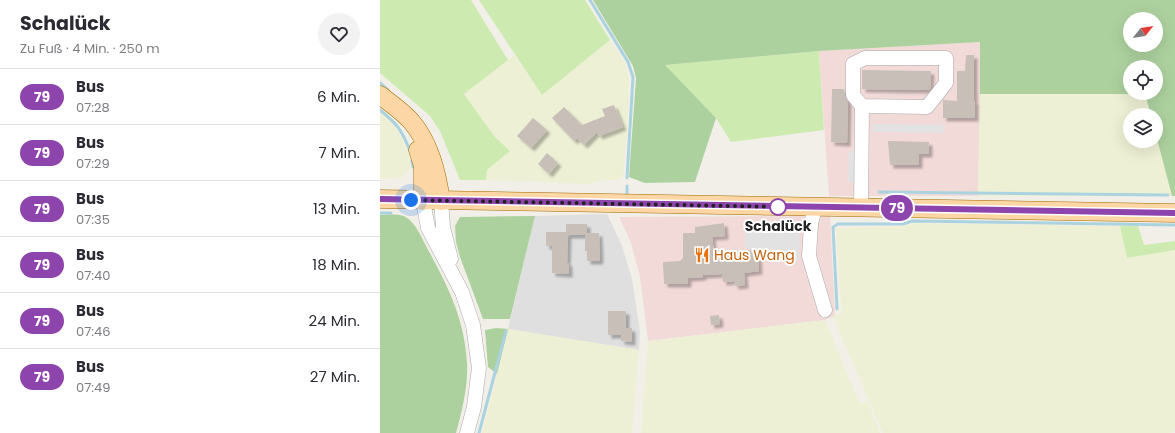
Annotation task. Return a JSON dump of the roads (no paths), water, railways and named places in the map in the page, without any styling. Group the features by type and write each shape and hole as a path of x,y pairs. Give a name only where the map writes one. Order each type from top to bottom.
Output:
{"main road":[{"path":"380,96 406,124 417,146 423,166 423,200"},
{"path":"380,96 411,121 425,142 434,164 441,201"},
{"path":"380,199 1175,213"}],"street":[{"path":"862,106 927,107 946,83 946,58 865,58 853,64 853,95 862,106 862,208"},
{"path":"423,200 428,228 462,292"},
{"path":"441,201 443,226 449,254 459,280 479,368 474,407 467,433"},
{"path":"815,207 811,224 809,256 825,310"}],"waterway":[{"path":"590,0 628,62 633,77 627,178"},
{"path":"380,83 388,90"},
{"path":"380,110 391,119 398,128 410,151"},
{"path":"412,160 413,167"},
{"path":"627,186 627,194"},
{"path":"879,192 1168,195"},
{"path":"380,213 391,213"},
{"path":"837,309 833,227 838,224 903,224 912,221 1175,225"},
{"path":"479,433 506,331"}],"place":[{"name":"Schalück","path":"778,207"},
{"name":"Haus Wang","path":"702,255"}]}
